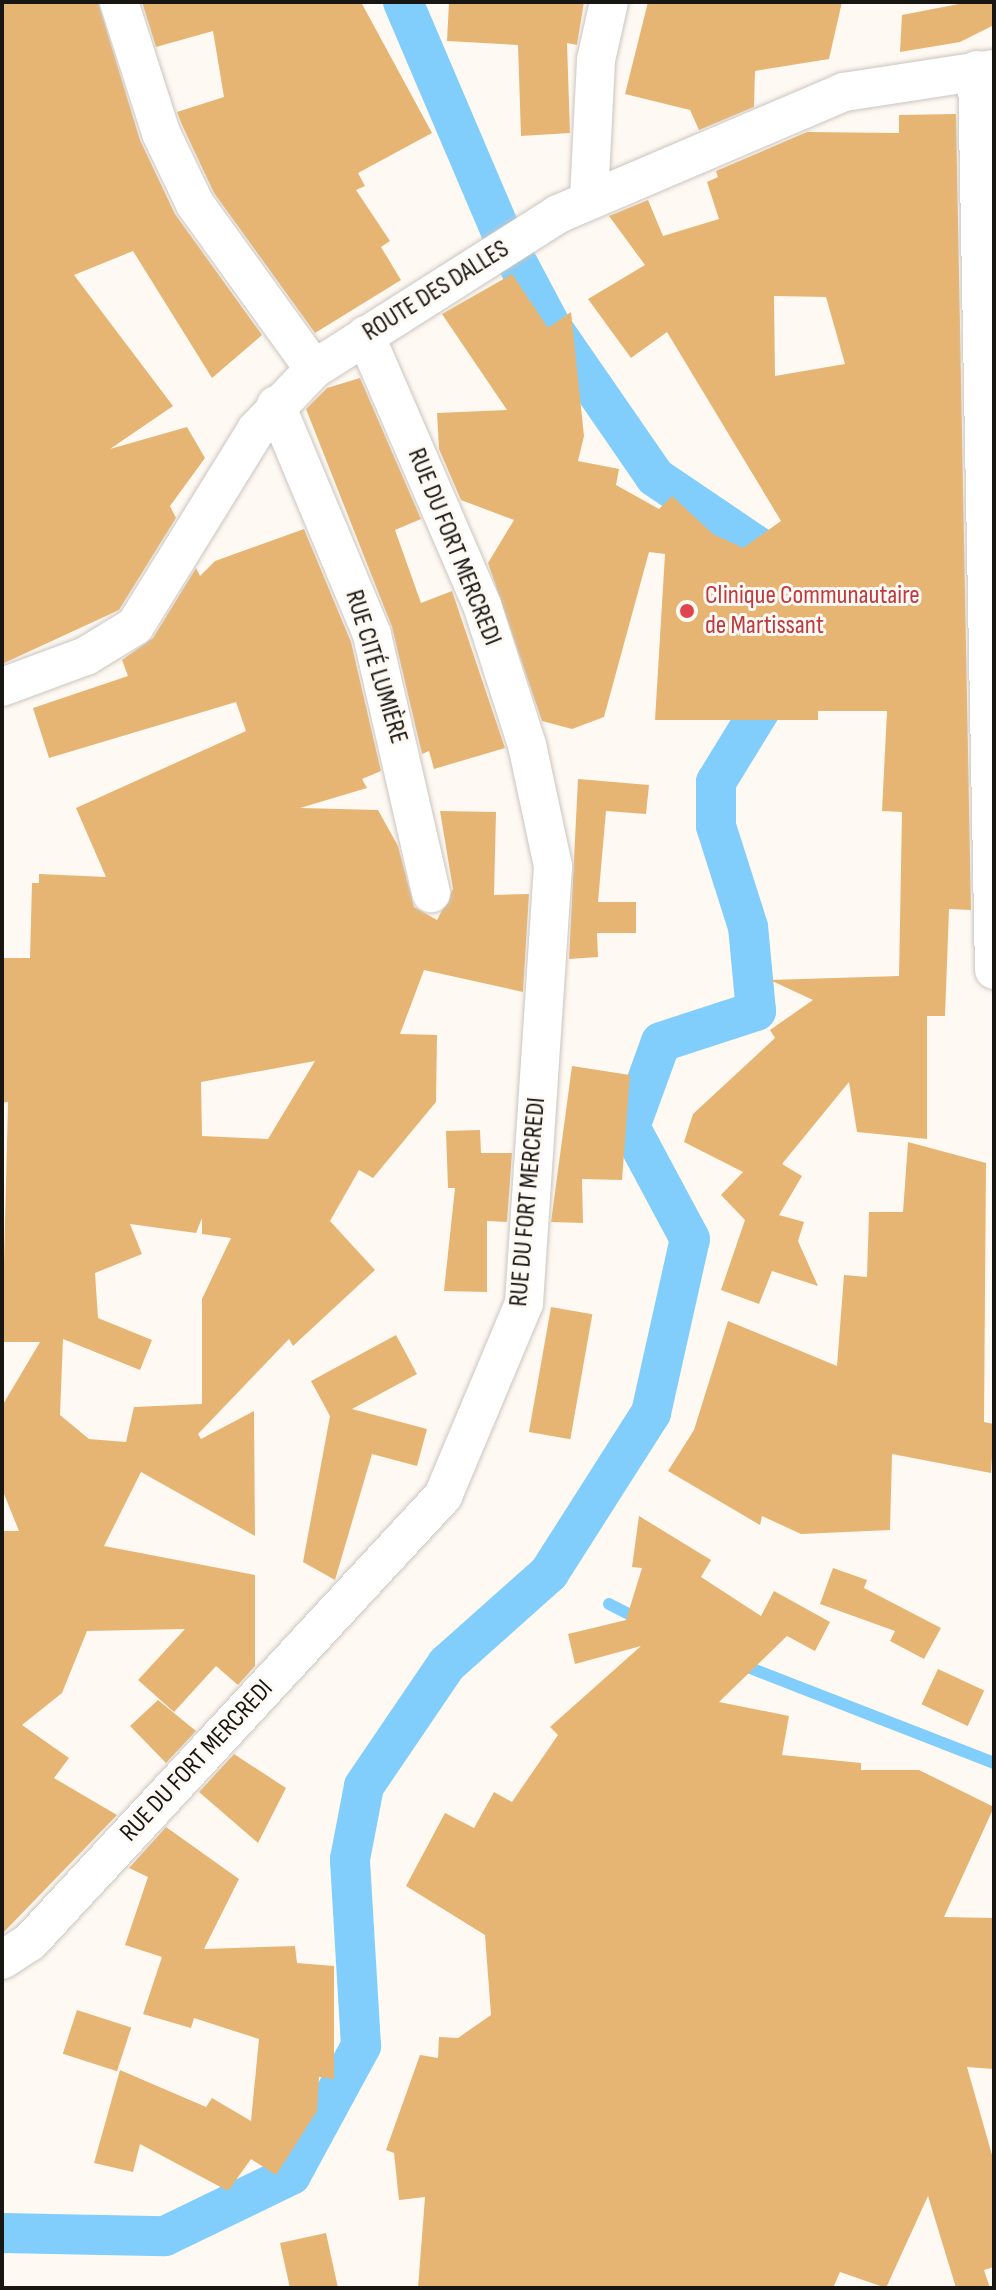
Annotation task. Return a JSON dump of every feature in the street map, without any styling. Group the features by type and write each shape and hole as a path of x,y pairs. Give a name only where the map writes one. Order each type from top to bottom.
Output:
{"street":[{"path":"119,2 161,133 195,204 314,369"},
{"path":"574,206 596,60 609,2"},
{"path":"986,69 994,970"},
{"name":"ROUTE DES DALLES","path":"2,687 86,656 135,626 276,405 314,369 497,252 574,206 844,92 986,69"},
{"name":"RUE DU FORT MERCREDI","path":"2,1960 30,1942 443,1496 524,1303 553,866 527,745 482,605 365,335"},
{"name":"RUE CITÉ LUMIÈRE","path":"276,405 372,635 431,893"}],"building":[{"path":"2,2 98,2 140,140 175,214 262,335 212,378 133,251 74,275 173,406 110,449 187,427 205,458 170,506 176,518 119,610 2,664"},
{"path":"142,2 361,2 432,133 358,173 365,186 356,190 390,241 381,247 401,280 315,333 214,193 177,112 224,97 213,31 156,47"},
{"path":"449,2 584,2 577,45 567,43 570,133 521,136 518,45 447,41"},
{"path":"648,2 842,2 829,59 755,71 754,107 699,130 690,110 625,94"},
{"path":"969,2 994,2 994,25 960,42 900,52 902,15"},
{"path":"956,114 971,910 949,909 945,1016 927,1016 927,1139 857,1132 849,1082 782,1164 802,1176 779,1215 804,1222 798,1241 818,1286 772,1271 759,1304 721,1290 745,1220 721,1195 743,1172 684,1142 693,1114 775,1038 770,1030 813,1000 770,980 899,976 902,812 882,811 887,711 818,711 818,720 655,720 665,554 649,552 604,717 572,729 542,721 488,563 514,520 461,500 439,449 437,413 507,410 442,314 512,274 548,328 571,312 584,436 578,461 619,469 616,485 659,509 672,496 713,534 743,548 781,521 667,332 631,358 588,299 645,265 609,216 648,200 663,236 719,219 707,182 718,177 716,171 807,132 899,133 899,115","holes":["774,296 826,297 845,364 775,376"]},
{"path":"360,378 421,519 395,530 421,603 452,591 505,748 434,769 429,751 422,754 392,627 306,409 327,388"},
{"path":"304,529 351,642 381,771 362,779 367,788 300,808 378,810 398,846 414,907 437,920 453,889 440,811 496,812 494,895 529,894 523,992 424,970 400,1034 437,1035 436,1102 373,1178 359,1170 330,1221 375,1270 293,1346 289,1339 198,1434 201,1439 254,1411 255,1536 141,1472 104,1546 255,1575 255,1666 238,1685 216,1666 174,1712 138,1680 185,1629 87,1631 62,1693 22,1725 69,1758 54,1778 117,1815 2,1934 2,1531 19,1531 2,1489 2,1406 40,1342 2,1342 8,1102 2,1103 2,958 30,958 32,883 39,883 39,874 106,877 76,808 246,731 236,702 49,758 33,708 128,676 122,660 153,638 196,568 200,576 215,561","holes":["315,1061 268,1139 202,1136 201,1082","202,1218 202,1234 231,1238 202,1299 202,1404 134,1407 126,1442 89,1439 60,1415 63,1339 140,1370 152,1340 98,1318 95,1273 142,1254 130,1224 196,1233"]},
{"path":"578,779 649,785 646,814 606,811 598,902 636,902 636,933 597,933 598,957 569,959"},
{"path":"572,1066 630,1075 622,1180 582,1179 583,1223 551,1222"},
{"path":"480,1130 481,1153 512,1153 507,1222 487,1221 487,1292 444,1291 455,1188 448,1188 446,1131"},
{"path":"908,1142 986,1163 984,1422 994,1424 991,1473 892,1454 890,1530 801,1534 762,1516 760,1525 668,1471 694,1430 728,1321 837,1366 844,1275 867,1277 869,1212 903,1212"},
{"path":"551,1307 592,1314 570,1439 529,1432"},
{"path":"396,1335 417,1374 352,1409 427,1429 417,1466 372,1454 335,1580 303,1562 330,1416 311,1381"},
{"path":"639,1516 711,1560 701,1577 761,1616 774,1591 830,1622 815,1651 787,1636 719,1702 789,1716 782,1755 861,1763 861,1770 919,1770 994,1807 944,1917 994,1918 994,2069 967,2067 994,2162 994,2267 984,2270 990,2288 956,2288 928,2196 886,2288 840,2272 833,2288 418,2288 425,2197 399,2200 394,2153 386,2150 420,2055 438,2058 439,2037 458,2038 491,2015 485,1935 406,1886 445,1813 474,1828 494,1792 512,1802 558,1735 550,1727 641,1646 575,1664 568,1634 626,1620 642,1568 632,1567"},
{"path":"833,1568 867,1580 864,1588 941,1628 924,1659 890,1641 895,1631 820,1604"},
{"path":"938,1669 984,1691 968,1726 922,1704"},
{"path":"158,1700 196,1731 166,1763 130,1726"},
{"path":"234,1754 286,1788 258,1843 199,1792"},
{"path":"166,1827 239,1879 204,1949 295,1946 297,1963 334,1966 334,2079 319,2077 317,2111 276,2175 251,2159 228,2191 140,2144 133,2172 94,2163 120,2070 206,2107 212,2098 251,2121 259,2039 194,2018 191,2028 143,2014 162,1957 125,1945 148,1877 129,1868"},
{"path":"77,2010 131,2028 117,2071 63,2054"},
{"path":"326,2233 338,2288 290,2288 280,2243"}],"waterway":[{"path":"403,2 502,234 551,326 655,477 794,571"},
{"path":"2,2233 165,2236 291,2175 361,2046 350,1859 364,1786 447,1664 549,1573 651,1413 690,1239 630,1127 661,1042 756,1011 748,927 716,826 716,782 781,676"},
{"path":"609,1604 643,1621"},
{"path":"740,1664 994,1763"}],"place":[{"name":"Clinique Communautaire de Martissant","path":"687,611"}]}
